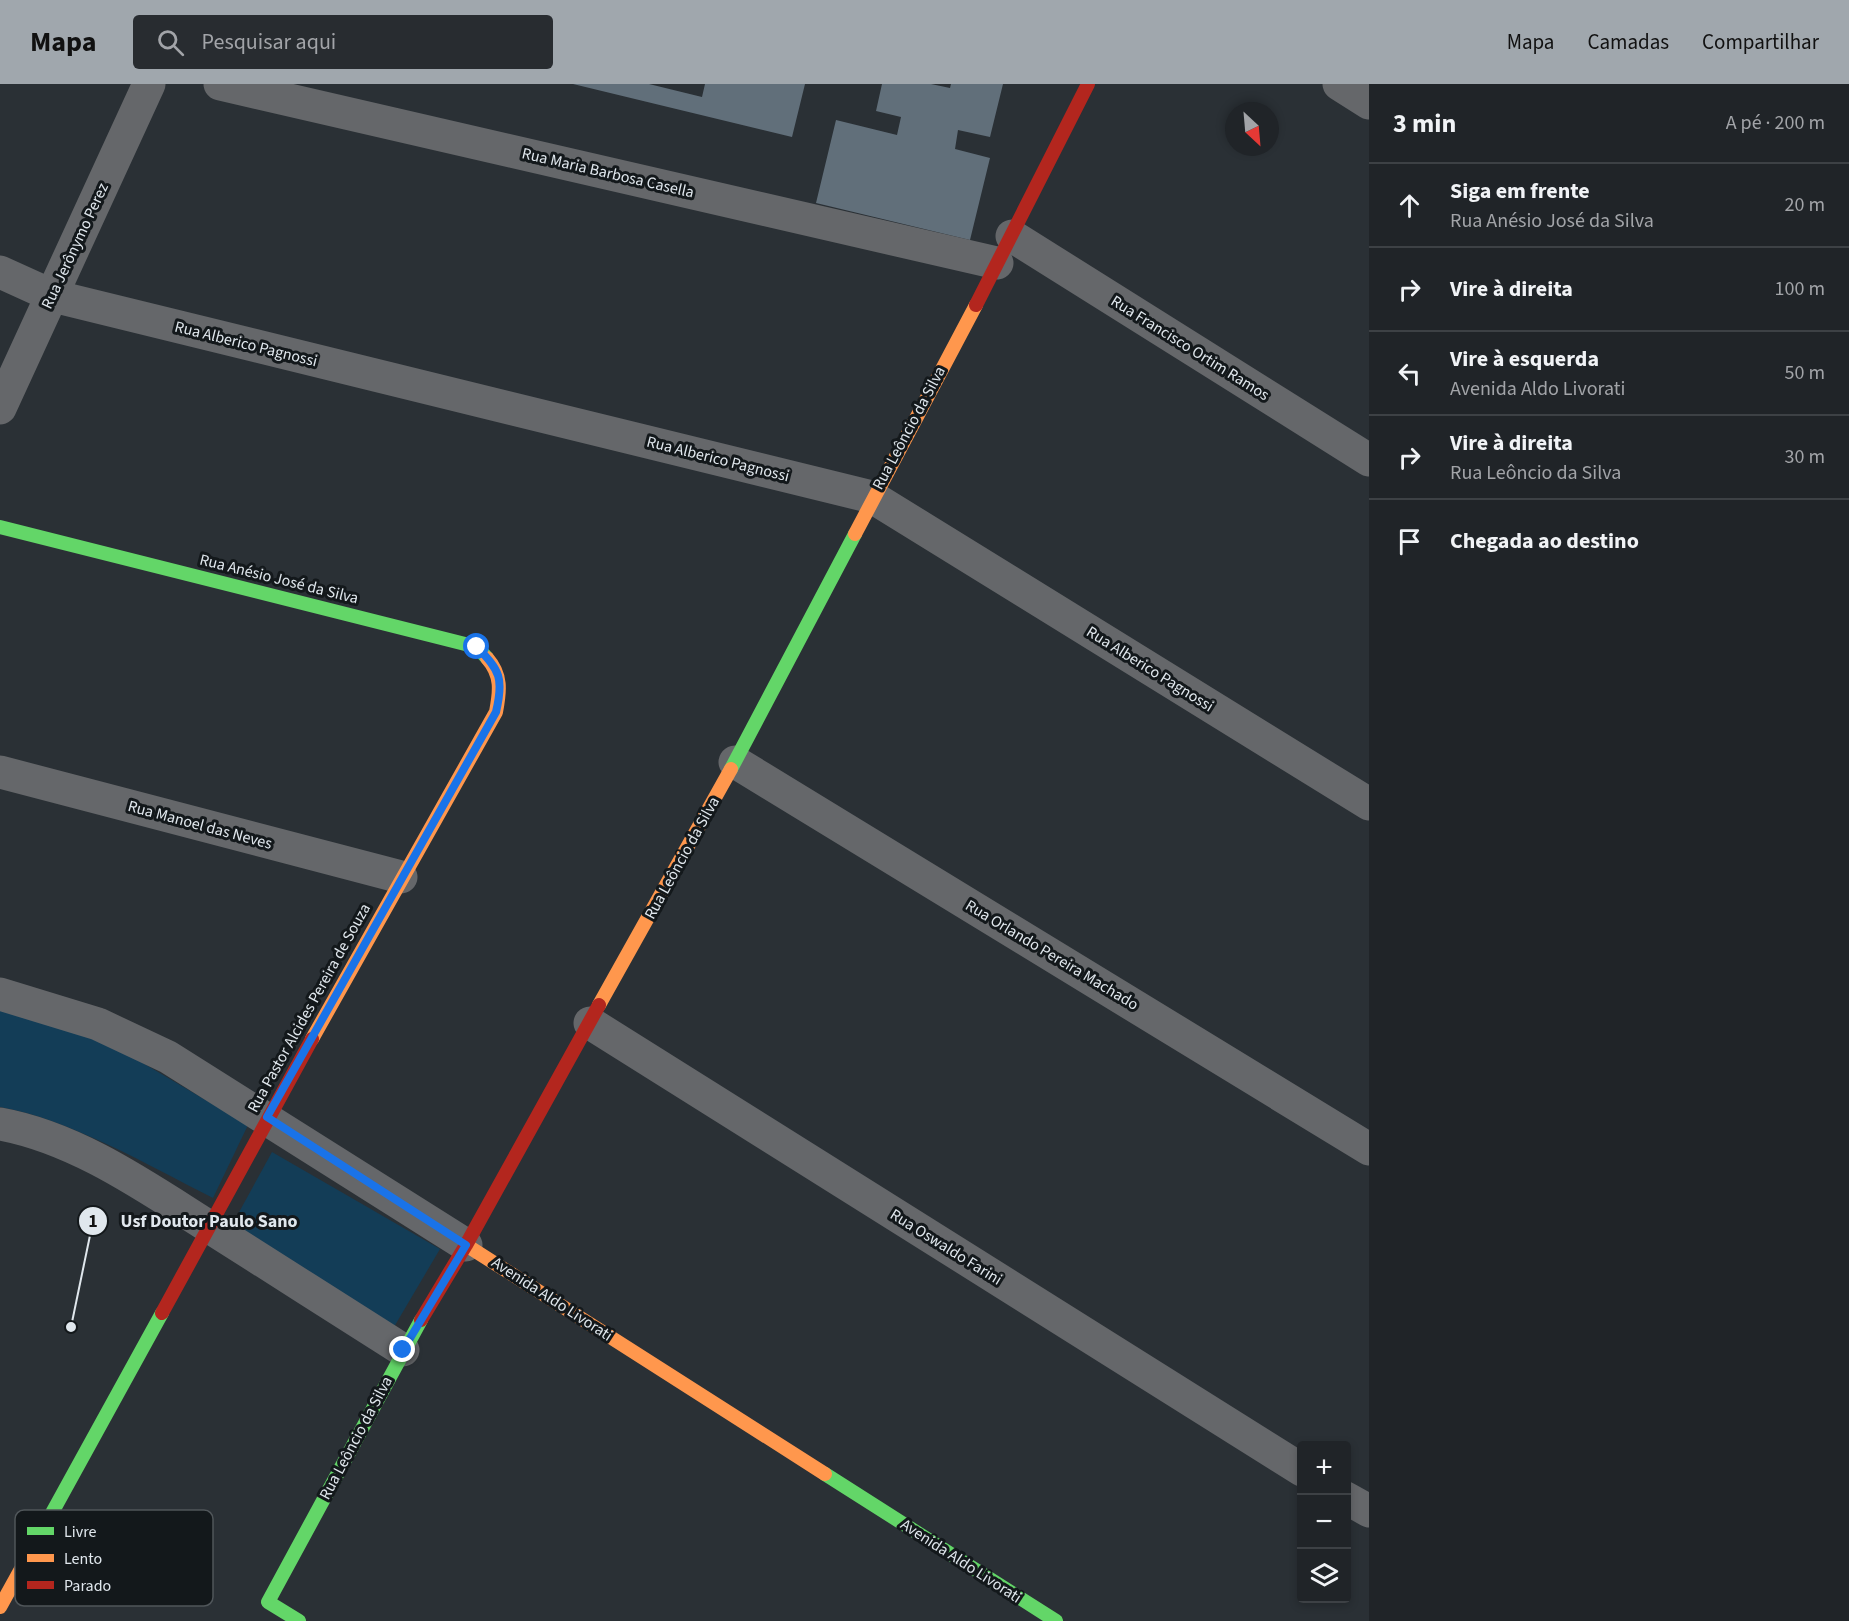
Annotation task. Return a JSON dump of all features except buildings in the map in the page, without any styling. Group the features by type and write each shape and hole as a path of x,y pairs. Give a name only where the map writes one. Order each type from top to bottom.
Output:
{"street":[{"name":"Rua Jerônymo Perez","path":"0,408 149,84"},
{"name":"Rua Maria Barbosa Casella","path":"220,84 1004,249"},
{"name":"Rua Leôncio da Silva","path":"263,1611 403,1350 466,1245 735,762 1088,84"},
{"path":"1339,84 1369,103"},
{"name":"Rua Francisco Ortim Ramos","path":"1004,249 1369,460"},
{"name":"Rua Alberico Pagnossi","path":"0,272 52,296 872,497 1369,804"},
{"name":"Rua Anésio José da Silva","path":"0,527 477,647 497,668 502,689 496,712"},
{"name":"Rua Pastor Alcides Pereira de Souza","path":"54,1510 210,1228 267,1117 496,712"},
{"name":"Rua Orlando Pereira Machado","path":"735,762 1369,1149"},
{"name":"Rua Manoel das Neves","path":"0,772 401,877"},
{"name":"Avenida Aldo Livorati","path":"0,994 98,1024 168,1057 267,1117 1056,1621"},
{"name":"Rua Oswaldo Farini","path":"590,1023 1297,1467"},
{"path":"0,1124 16,1127 84,1153 125,1174 403,1350"},
{"path":"1351,1500 1369,1511"},
{"name":"Rua Pastor Alcides Pereira de Souza","path":"0,1608 15,1581"},
{"path":"263,1611 299,1621"}],"shaded area":[{"path":"0,1009 17,1011 119,1049 248,1125 213,1198 136,1158 81,1133 26,1113 0,1107"},
{"path":"272,1152 440,1249 394,1327 232,1225"}],"traffic: fast":[{"path":"0,527 477,647 487,658"},
{"path":"731,769 855,534"},
{"path":"54,1510 162,1313"},
{"path":"299,1621 268,1602 421,1320"},
{"path":"825,1474 1056,1621"}],"traffic: slow":[{"path":"855,534 976,305"},
{"path":"312,1039 496,712 499,684 492,664 487,658"},
{"path":"599,1005 731,769"},
{"path":"466,1245 825,1474"},
{"path":"0,1607 15,1580"}],"traffic: jam":[{"path":"976,305 1088,84"},
{"path":"421,1320 466,1245 599,1005"},
{"path":"162,1313 312,1039"}],"place":[{"name":"Usf Doutor Paulo Sano","path":"71,1327"}],"route":[{"path":"403,1350 466,1245 267,1117 496,712 502,689 497,668 477,647"}]}
